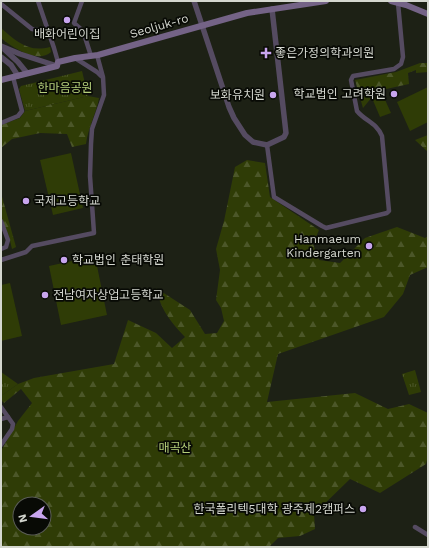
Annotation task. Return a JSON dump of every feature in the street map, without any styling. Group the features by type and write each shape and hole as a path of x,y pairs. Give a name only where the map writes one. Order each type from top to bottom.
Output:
{"main road":[{"name":"Seoljuk-ro","path":"1,80 75,58 94,56 247,13 317,1 326,1"},
{"path":"391,1 403,3 428,14"}],"street":[{"path":"38,1 57,64"},
{"path":"1,260 26,252 32,246 94,233 90,176 92,130 104,95 102,77 94,56 83,31 74,23 82,1"},
{"path":"194,1 217,72 234,118 245,135 253,142 267,145 284,137 286,133 272,9"},
{"path":"267,145 274,197 322,226 326,228 388,213 382,136 375,125 360,115 351,80 353,76 394,69 401,64 403,57 403,3"},
{"path":"1,4 32,29 39,30 47,28"},
{"path":"1,46 20,54 57,64"},
{"path":"1,46 27,73"},
{"path":"1,57 11,65 16,76 22,111 18,116 1,123"},
{"path":"75,58 97,72 102,77"},
{"path":"1,222 8,240 6,247 1,249"},
{"path":"1,407 13,424 12,429 1,445"},
{"path":"1,419 8,417"},
{"path":"415,527 428,535"}],"green space":[{"path":"1,28 23,45 35,48 50,47 51,52 39,56 18,50 1,38"},
{"path":"420,63 428,63 428,72 416,73 416,70 408,73 409,84 377,91 363,108 355,80 396,72"},
{"name":"한마음공원","path":"82,71 88,96 25,111 19,89 21,86"},
{"path":"428,87 428,122 410,131 397,102"},
{"path":"382,93 391,113 380,117 372,98"},
{"path":"88,96 99,98 88,132 86,144 72,147 67,134 40,133 12,139 1,148 1,125 20,118 25,111"},
{"path":"428,135 428,152 415,140"},
{"path":"71,153 83,208 53,215 40,160"},
{"name":"매곡산","path":"247,160 265,163 270,197 319,230 313,244 319,260 340,263 365,238 397,227 425,238 428,236 428,267 410,275 403,294 384,317 278,354 267,402 355,393 388,409 409,404 428,413 428,456 426,464 380,493 350,479 314,514 315,529 300,536 278,538 269,547 1,547 1,451 18,421 32,403 21,389 4,403 1,400 1,396 18,384 34,378 114,364 128,320 156,333 172,348 185,337 163,309 156,288 190,310 205,334 217,333 224,321 221,308 216,300 220,270 216,249 224,221 235,167"},
{"path":"1,193 16,247 12,249 9,236 1,217"},
{"path":"95,256 107,315 61,325 49,266"},
{"path":"10,283 22,336 1,341 1,285"},
{"path":"415,370 421,392 409,395 402,374"},
{"path":"1,372 18,384 1,396"}],"place":[{"name":"배화어린이집","path":"67,20"},
{"name":"좋은가정의학과의원","path":"266,53"},
{"name":"학교법인 고려학원","path":"394,94"},
{"name":"보화유치원","path":"273,95"},
{"name":"국제고등학교","path":"26,201"},
{"name":"Hanmaeum Kindergarten","path":"369,246"},
{"name":"학교법인 춘태학원","path":"64,260"},
{"name":"전남여자상업고등학교","path":"45,295"},
{"name":"한국폴리텍5대학 광주제2캠퍼스","path":"363,509"}]}
